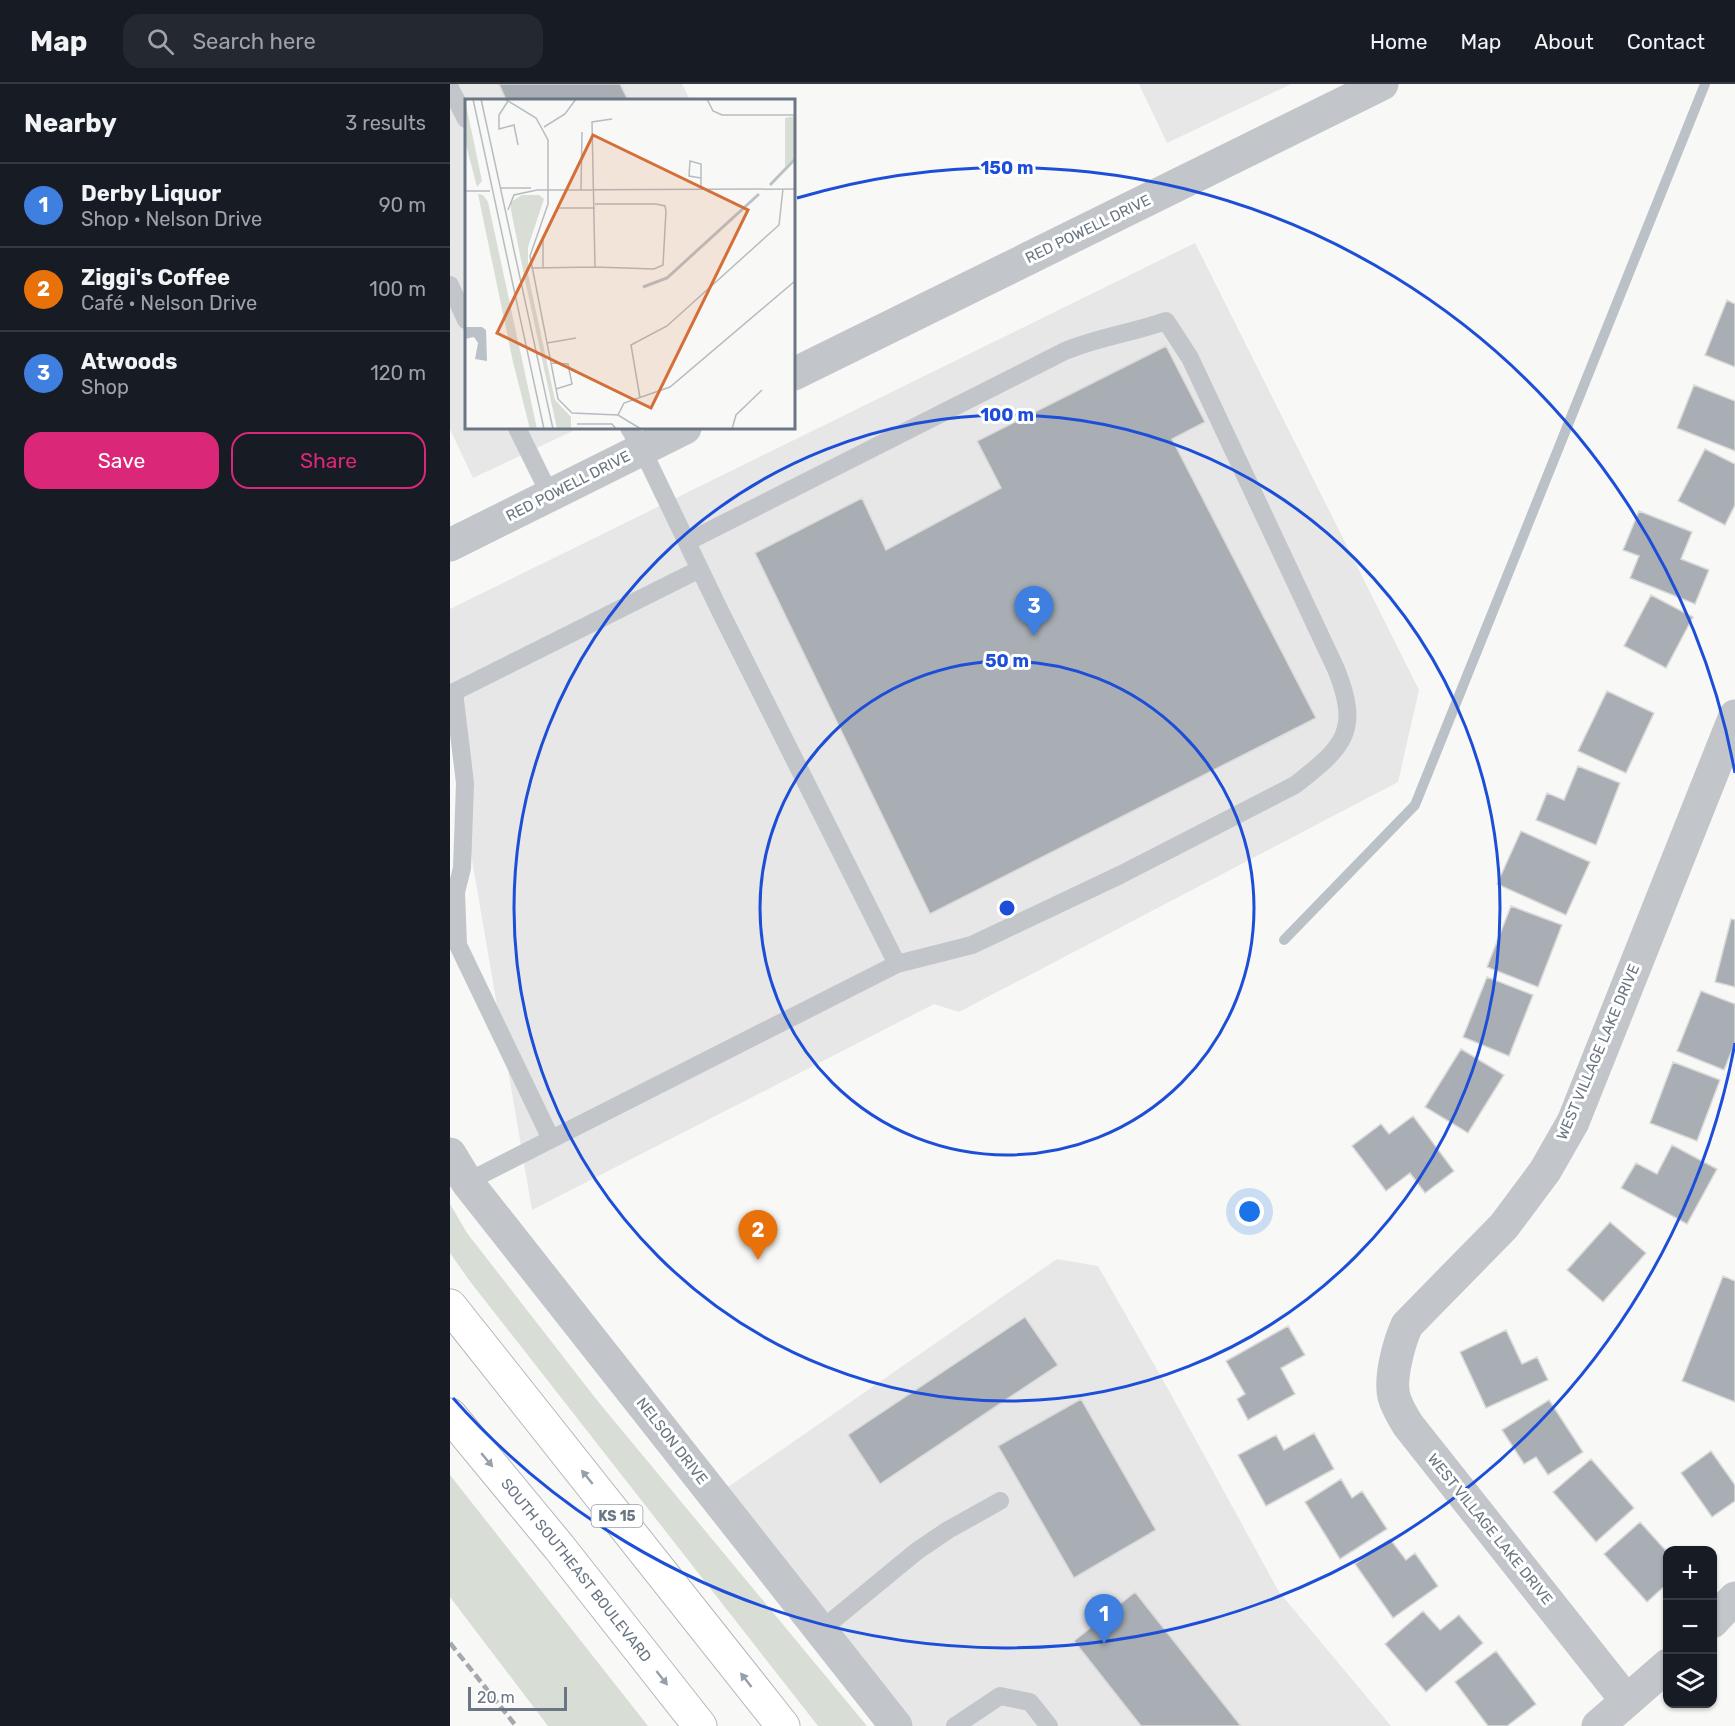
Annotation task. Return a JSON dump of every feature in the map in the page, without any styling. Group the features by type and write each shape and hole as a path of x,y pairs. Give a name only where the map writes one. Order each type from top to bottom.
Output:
{"main road":[{"name":"KS 15","path":"450,1306 783,1726"},
{"name":"SOUTH SOUTHEAST BOULEVARD","path":"450,1415 700,1726"}],"street":[{"name":"RED POWELL DRIVE","path":"795,373 1362,88"},
{"name":"RED POWELL DRIVE","path":"450,545 550,495 636,438 681,429"},
{"name":"WEST VILLAGE LAKE DRIVE","path":"1626,1700 1408,1425 1394,1398 1394,1369 1399,1343 1407,1325 1504,1226 1545,1171 1573,1122 1735,716"},
{"name":"NELSON DRIVE","path":"450,1154 467,1182 896,1726"},
{"path":"1717,1618 1735,1598"},
{"path":"1598,1726 1663,1669"}],"lane":[{"path":"450,88 465,117"},
{"path":"450,285 465,318"},
{"path":"467,1182 897,964 972,945 1120,875 1295,785 1316,769 1338,745 1347,728 1348,709 1336,669 1190,358 1166,321 1139,330 1094,339 1065,351 687,542"},
{"path":"517,429 550,495"},
{"path":"636,438 897,964"},
{"path":"551,1139 458,945 456,892 462,868 465,783 454,692 700,569"},
{"path":"821,1630 917,1551 948,1530 1000,1501"},
{"path":"955,1726 1000,1696 1030,1702 1049,1726"}],"shaded area":[{"path":"450,84 682,84 690,99 465,99 465,429 577,429 473,478 450,429"},
{"path":"1139,84 1291,84 1167,143"},
{"path":"1195,243 1419,690 1398,782 959,1012 934,1004 532,1210 450,731 450,609"},
{"path":"450,1204 467,1233 596,1399 867,1726 818,1726 469,1280 450,1253"},
{"path":"1057,1259 1098,1266 1279,1592 1391,1726 892,1726 715,1496"},
{"path":"450,1475 648,1726 548,1726 450,1597"}],"building":[{"path":"499,84 620,84 628,99 506,99"},
{"path":"1727,300 1735,304 1735,367 1705,355"},
{"path":"1166,346 1205,422 1172,439 1316,718 930,914 755,553 862,498 886,550 1001,488 977,441"},
{"path":"1694,385 1735,401 1735,451 1677,428"},
{"path":"1705,449 1735,464 1735,505 1725,525 1678,501"},
{"path":"1639,511 1692,532 1681,559 1709,570 1695,604 1630,578 1639,556 1623,550"},
{"path":"1651,595 1693,617 1666,668 1624,646"},
{"path":"1607,691 1654,713 1626,773 1578,751"},
{"path":"1578,766 1620,783 1596,845 1536,820 1547,793 1564,800"},
{"path":"1521,831 1590,862 1566,915 1497,884"},
{"path":"1511,906 1562,925 1538,987 1487,967"},
{"path":"1731,919 1735,920 1735,987 1715,982"},
{"path":"1487,977 1533,995 1509,1056 1463,1037"},
{"path":"1701,991 1735,1004 1735,1043 1724,1070 1677,1051"},
{"path":"1461,1049 1504,1075 1468,1133 1425,1107"},
{"path":"1673,1062 1720,1080 1697,1141 1650,1123"},
{"path":"1413,1116 1454,1171 1425,1193 1410,1173 1386,1191 1352,1146 1381,1124 1389,1134"},
{"path":"1672,1145 1717,1169 1687,1224 1621,1188 1636,1163 1657,1174"},
{"path":"1610,1222 1646,1253 1603,1302 1567,1270"},
{"path":"1723,1276 1735,1281 1735,1402 1682,1381"},
{"path":"1025,1317 1058,1365 880,1484 848,1435"},
{"path":"1288,1326 1305,1355 1281,1368 1295,1394 1248,1420 1237,1399 1245,1394 1226,1361"},
{"path":"1506,1330 1522,1364 1537,1357 1548,1380 1486,1408 1460,1352"},
{"path":"1081,1399 1156,1530 1074,1578 998,1446"},
{"path":"1549,1400 1583,1452 1548,1475 1536,1457 1524,1464 1502,1430"},
{"path":"1314,1433 1334,1469 1266,1506 1238,1455 1276,1435 1284,1450"},
{"path":"1711,1451 1735,1485 1735,1501 1712,1517 1681,1473"},
{"path":"1591,1459 1634,1508 1596,1542 1553,1492"},
{"path":"1341,1479 1352,1498 1362,1491 1387,1529 1340,1559 1305,1502"},
{"path":"1640,1522 1663,1547 1663,1588 1647,1602 1604,1554"},
{"path":"1390,1539 1406,1560 1415,1553 1438,1586 1393,1618 1355,1564"},
{"path":"1135,1592 1241,1726 1141,1726 1074,1641"},
{"path":"1423,1611 1440,1630 1459,1615 1483,1643 1426,1692 1385,1644"},
{"path":"1496,1651 1536,1704 1507,1726 1488,1726 1455,1682"}],"waterway":[{"path":"1284,940 1415,805 1705,84"}],"railway":[{"path":"450,1643 516,1726"}],"place":[{"name":"Atwoods","path":"1034,636"},
{"name":"Ziggi's Coffee","path":"758,1260"},
{"name":"Derby Liquor","path":"1104,1644"}]}
